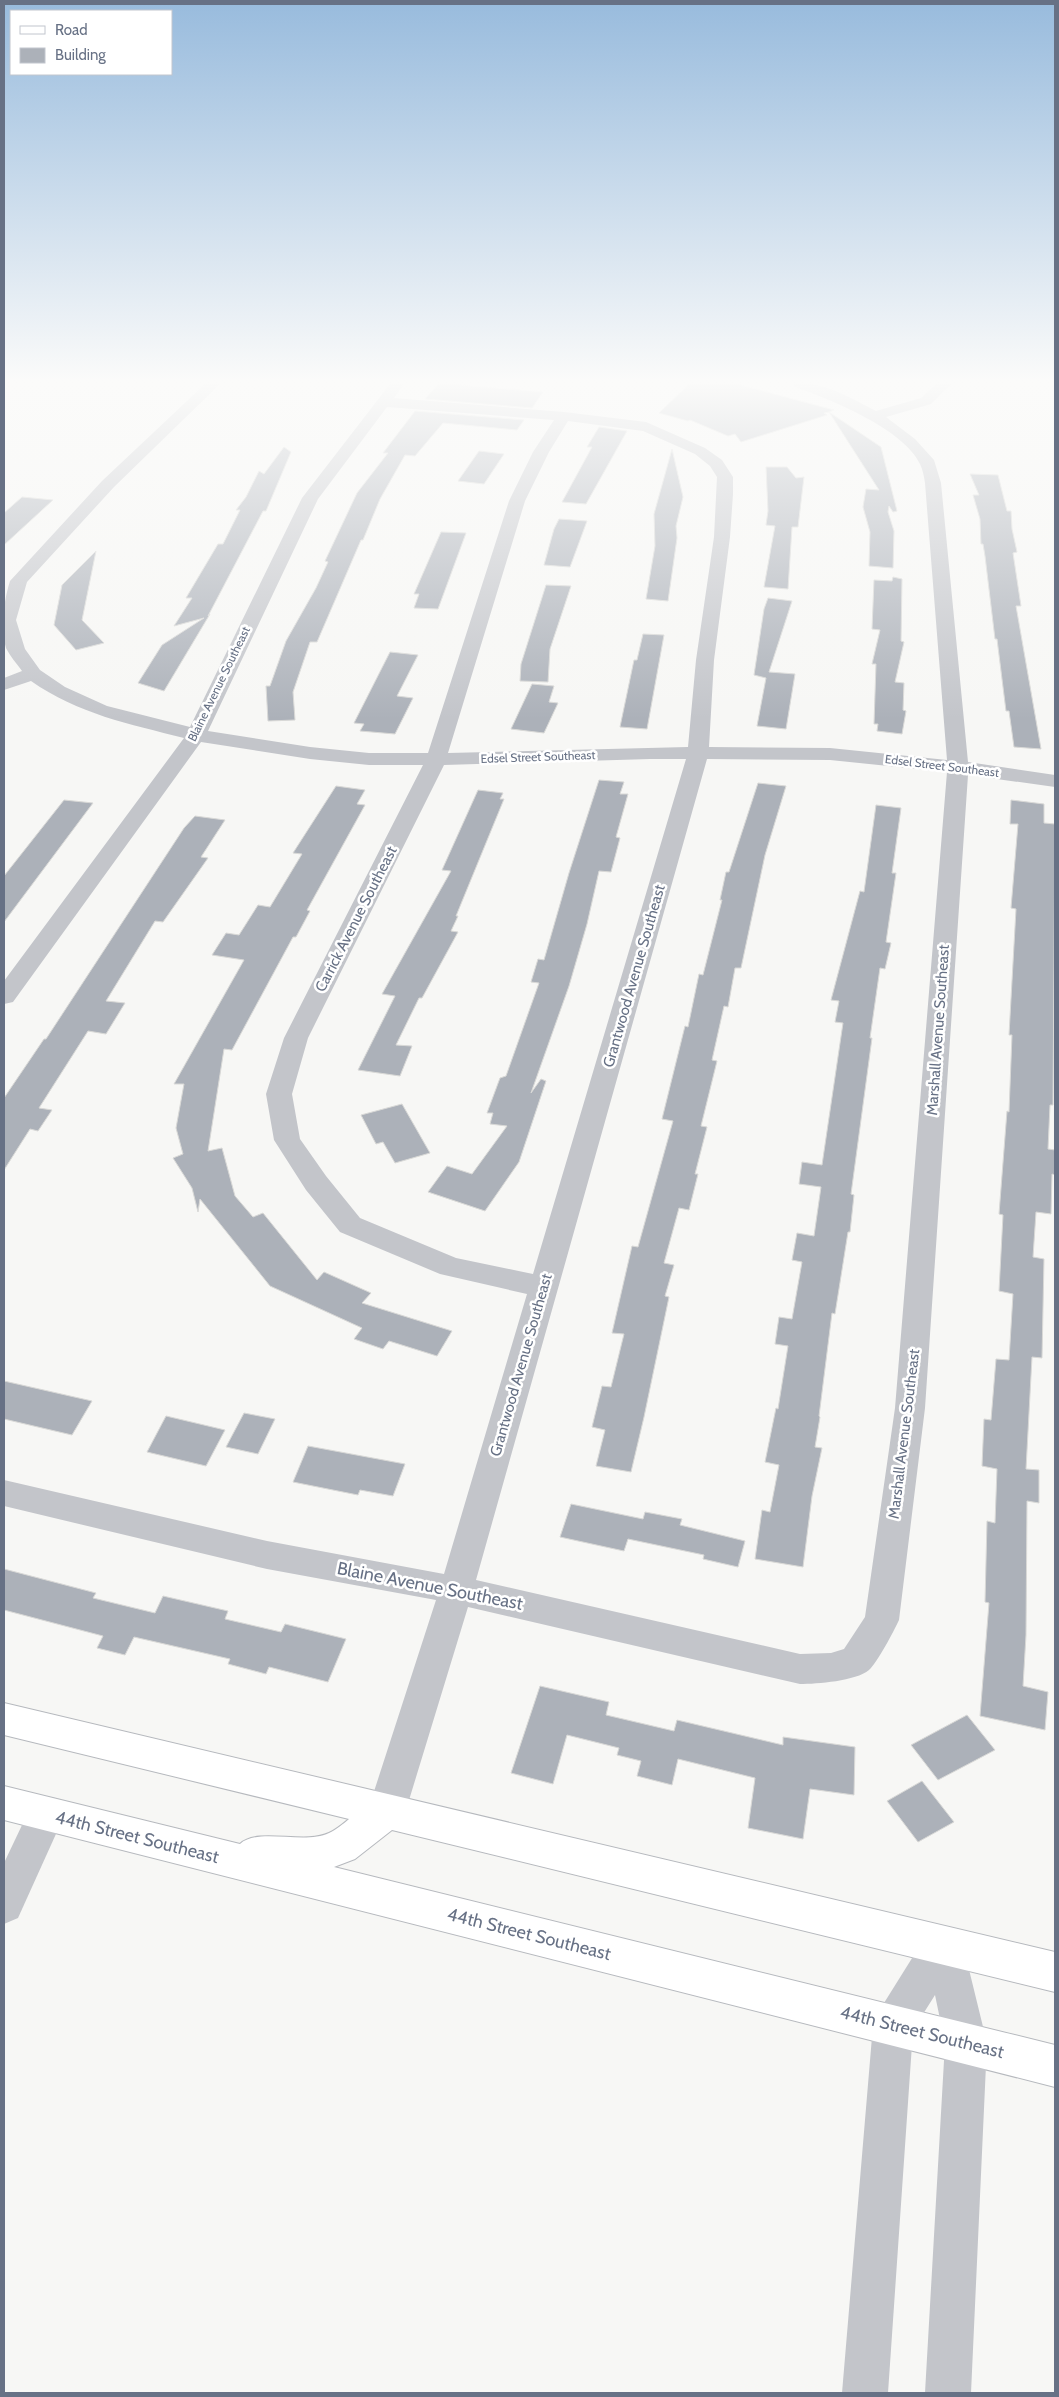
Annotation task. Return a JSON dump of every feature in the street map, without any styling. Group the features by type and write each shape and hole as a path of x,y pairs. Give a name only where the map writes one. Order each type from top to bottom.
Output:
{"main road":[{"path":"4,1719 1055,1972"},
{"name":"44th Street Southeast","path":"4,1803 1055,2066"},
{"path":"202,1853 281,1856 315,1853 340,1847 388,1810"}],"street":[{"path":"4,684 33,674 16,649 7,620 19,581 97,496"},
{"name":"Blaine Avenue Southeast","path":"4,997 196,735 312,496"},
{"name":"Carrick Avenue Southeast","path":"519,496 504,550 436,760 296,1038 279,1094 287,1140 316,1183 350,1225 450,1267 543,1286"},
{"name":"Grantwood Avenue Southeast","path":"388,1810 456,1590 698,754 705,660 722,537 723,496"},
{"name":"Marshall Avenue Southeast","path":"856,1660 882,1620 910,1408 958,767 934,496"},
{"name":"Edsel Street Southeast","path":"33,674 58,691 100,710 196,735 310,754 369,759 436,760 603,754 830,754 958,767 1055,781"},
{"name":"Blaine Avenue Southeast","path":"4,1493 267,1555 456,1590 800,1669 831,1668 856,1660"},
{"path":"4,1905 46,1814"},
{"path":"865,2393 894,2025 943,1945"},
{"path":"943,1945 966,2044 948,2393"}],"building":[{"path":"272,496 266,511 263,511 208,616 210,614 164,691 138,683 162,645 204,618 174,626 192,598 186,598 218,544 223,544 240,510 236,510 246,497"},
{"path":"356,496 382,496 317,642 310,642 293,692 295,720 268,721 266,686 270,686 286,641 316,588 328,562 325,561"},
{"path":"565,496 591,496 586,504 562,502"},
{"path":"659,496 683,496 676,526 677,538 668,601 646,599 655,546 654,514"},
{"path":"767,496 802,496 798,527 792,527 788,589 764,587 775,526 766,525"},
{"path":"865,496 893,496 897,511 893,512 889,506 888,512 894,531 893,568 869,566 870,532 863,507"},
{"path":"973,496 1003,496 1007,511 1011,511 1012,529 1017,552 1013,553 1021,606 1016,606 1041,749 1014,747 1009,711 1006,711 997,639 995,639 985,556 983,544 981,544 980,519"},
{"path":"22,497 53,500 4,545 4,513"},
{"path":"559,519 587,521 570,567 544,565 554,529"},
{"path":"441,532 466,533 438,609 414,608 419,594 414,594"},
{"path":"96,551 82,620 104,643 76,650 54,625 62,585"},
{"path":"893,577 902,579 901,641 904,642 895,682 904,683 903,710 906,711 902,734 877,731 878,724 874,724 876,664 872,664 880,630 872,629 874,580 892,581"},
{"path":"546,585 571,586 550,649 548,682 520,681 521,664"},
{"path":"768,598 792,601 769,672 795,674 786,729 757,726 766,678 754,675 764,609"},
{"path":"643,634 664,635 647,729 620,727 634,660 637,660"},
{"path":"390,652 418,655 397,696 413,698 395,734 360,731 364,724 354,723"},
{"path":"532,684 554,686 549,702 558,703 544,733 511,729"},
{"path":"599,780 624,782 620,794 628,794 616,837 620,838 611,872 599,871 587,924 569,986 531,1093 541,1079 546,1081 519,1162 485,1211 428,1192 447,1166 472,1174 507,1126 490,1124 493,1113 487,1113 500,1078 506,1076 539,983 531,982 538,959 544,960 569,873"},
{"path":"758,783 786,786 765,855 741,968 735,968 728,1007 724,1006 712,1060 717,1061 701,1126 707,1127 695,1174 698,1174 689,1210 679,1208 664,1263 674,1265 665,1296 669,1297 631,1472 596,1466 605,1430 592,1427 602,1386 611,1387 624,1334 612,1333 632,1246 638,1247 673,1121 662,1119 685,1026 688,1027 699,974 703,975 722,900 720,900 726,872 729,872"},
{"path":"336,786 365,790 357,804 365,805 307,910 310,911 296,937 293,937 232,1050 224,1049 208,1151 222,1148 235,1196 253,1217 263,1213 317,1280 324,1272 371,1293 362,1303 452,1331 437,1356 389,1341 383,1349 354,1339 362,1328 270,1286 200,1199 198,1212 192,1188 173,1158 183,1154 176,1128 184,1084 174,1084 244,960 212,955 226,933 239,935 258,905 270,907 302,854 293,853"},
{"path":"478,790 503,793 500,799 504,799 456,916 458,916 451,931 458,932 422,998 419,998 396,1045 412,1046 400,1076 358,1070 395,996 382,994 451,871 442,870"},
{"path":"64,800 93,803 4,922 4,876"},
{"path":"1011,800 1044,804 1044,823 1055,824 1053,1105 1050,1105 1048,1149 1055,1150 1055,1175 1052,1174 1051,1214 1036,1212 1033,1257 1044,1259 1042,1358 1032,1357 1026,1469 1039,1470 1039,1503 1027,1501 1026,1635 1023,1686 1048,1692 1045,1730 980,1716 989,1603 985,1602 987,1521 995,1523 997,1469 982,1466 984,1419 991,1420 996,1359 1009,1360 1013,1294 999,1291 1003,1215 999,1214 1007,1111 1009,1112 1012,1035 1009,1035 1016,909 1011,908 1018,824 1010,824"},
{"path":"876,805 901,808 892,873 896,873 886,942 891,943 885,969 880,968 870,1038 872,1038 851,1194 854,1195 850,1232 848,1232 835,1314 832,1313 815,1447 822,1448 812,1496 803,1567 755,1559 762,1510 770,1512 779,1465 765,1462 776,1408 778,1409 788,1346 775,1344 779,1317 792,1319 802,1262 792,1260 797,1233 814,1236 821,1187 799,1184 802,1162 822,1165 843,1023 835,1022 839,1001 831,1000 860,891 864,892"},
{"path":"195,816 225,820 201,857 208,858 163,922 155,921 106,1001 125,1003 106,1034 88,1031 39,1108 52,1110 38,1131 30,1129 4,1170 4,1098 44,1039 46,1039 184,828"},
{"path":"402,1104 430,1153 395,1163 383,1142 376,1144 361,1115"},
{"path":"4,1381 92,1401 72,1435 4,1419"},
{"path":"244,1413 275,1419 258,1454 226,1447"},
{"path":"166,1416 225,1430 206,1466 147,1452"},
{"path":"308,1446 405,1464 393,1496 360,1490 358,1495 293,1482"},
{"path":"571,1504 643,1519 645,1512 682,1519 680,1525 745,1541 738,1567 703,1559 704,1555 628,1539 624,1551 560,1537"},
{"path":"4,1569 96,1593 93,1598 155,1613 163,1596 228,1611 225,1619 281,1632 285,1624 346,1639 328,1682 269,1667 266,1674 228,1664 230,1659 134,1637 125,1655 97,1648 103,1636 4,1610"},
{"path":"540,1686 609,1702 606,1715 674,1731 677,1720 783,1745 783,1737 855,1747 854,1795 810,1789 803,1839 748,1828 755,1778 678,1759 672,1785 637,1776 641,1761 617,1755 619,1748 567,1735 553,1784 511,1773"},
{"path":"967,1715 995,1750 938,1780 911,1745"},
{"path":"922,1781 954,1822 918,1842 887,1801"}]}
